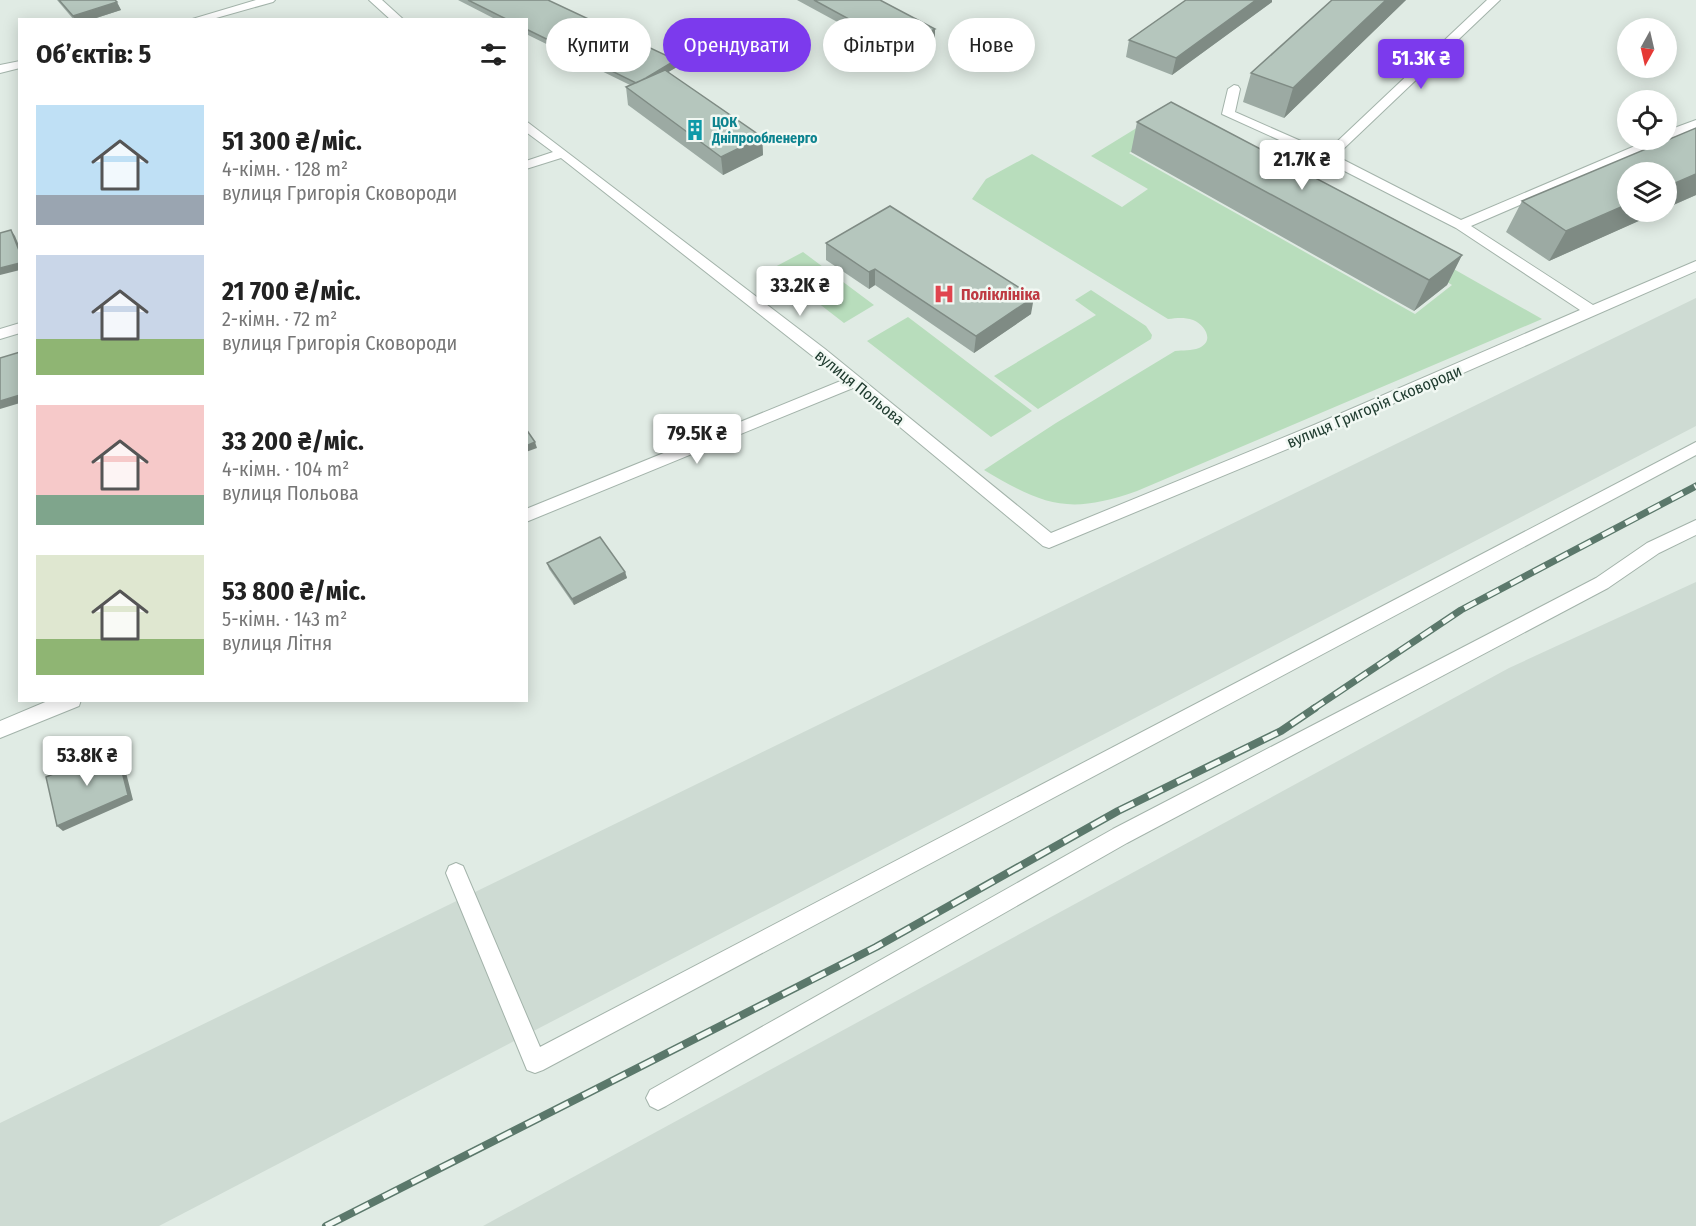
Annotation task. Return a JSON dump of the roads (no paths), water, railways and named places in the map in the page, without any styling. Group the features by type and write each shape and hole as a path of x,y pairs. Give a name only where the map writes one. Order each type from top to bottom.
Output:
{"street":[{"path":"202,18 269,0"},
{"path":"375,0 397,18"},
{"path":"1328,157 1494,0"},
{"path":"0,69 18,64"},
{"path":"1234,89 1228,114 1328,157 1461,225 1593,312"},
{"path":"1677,132 1696,124"},
{"name":"вулиця Польова","path":"528,127 854,382 1049,541"},
{"path":"1461,225 1636,150"},
{"path":"528,164 561,154"},
{"name":"вулиця Григорія Сковороди","path":"1049,541 1320,429 1696,266"},
{"path":"0,334 18,329"},
{"path":"528,515 854,382"},
{"path":"456,873 535,1062 1696,448"},
{"path":"658,1098 1120,836 1602,583 1653,548 1696,527"},
{"path":"0,730 67,702"}],"railway":[{"path":"1313,709 1461,610 1696,486"},
{"path":"326,1226 876,947 1118,811 1281,731 1315,708"}],"place":[{"name":"ЦОК Дніпрообленерго","path":"695,130"},
{"name":"Поліклініка","path":"944,294"}]}
